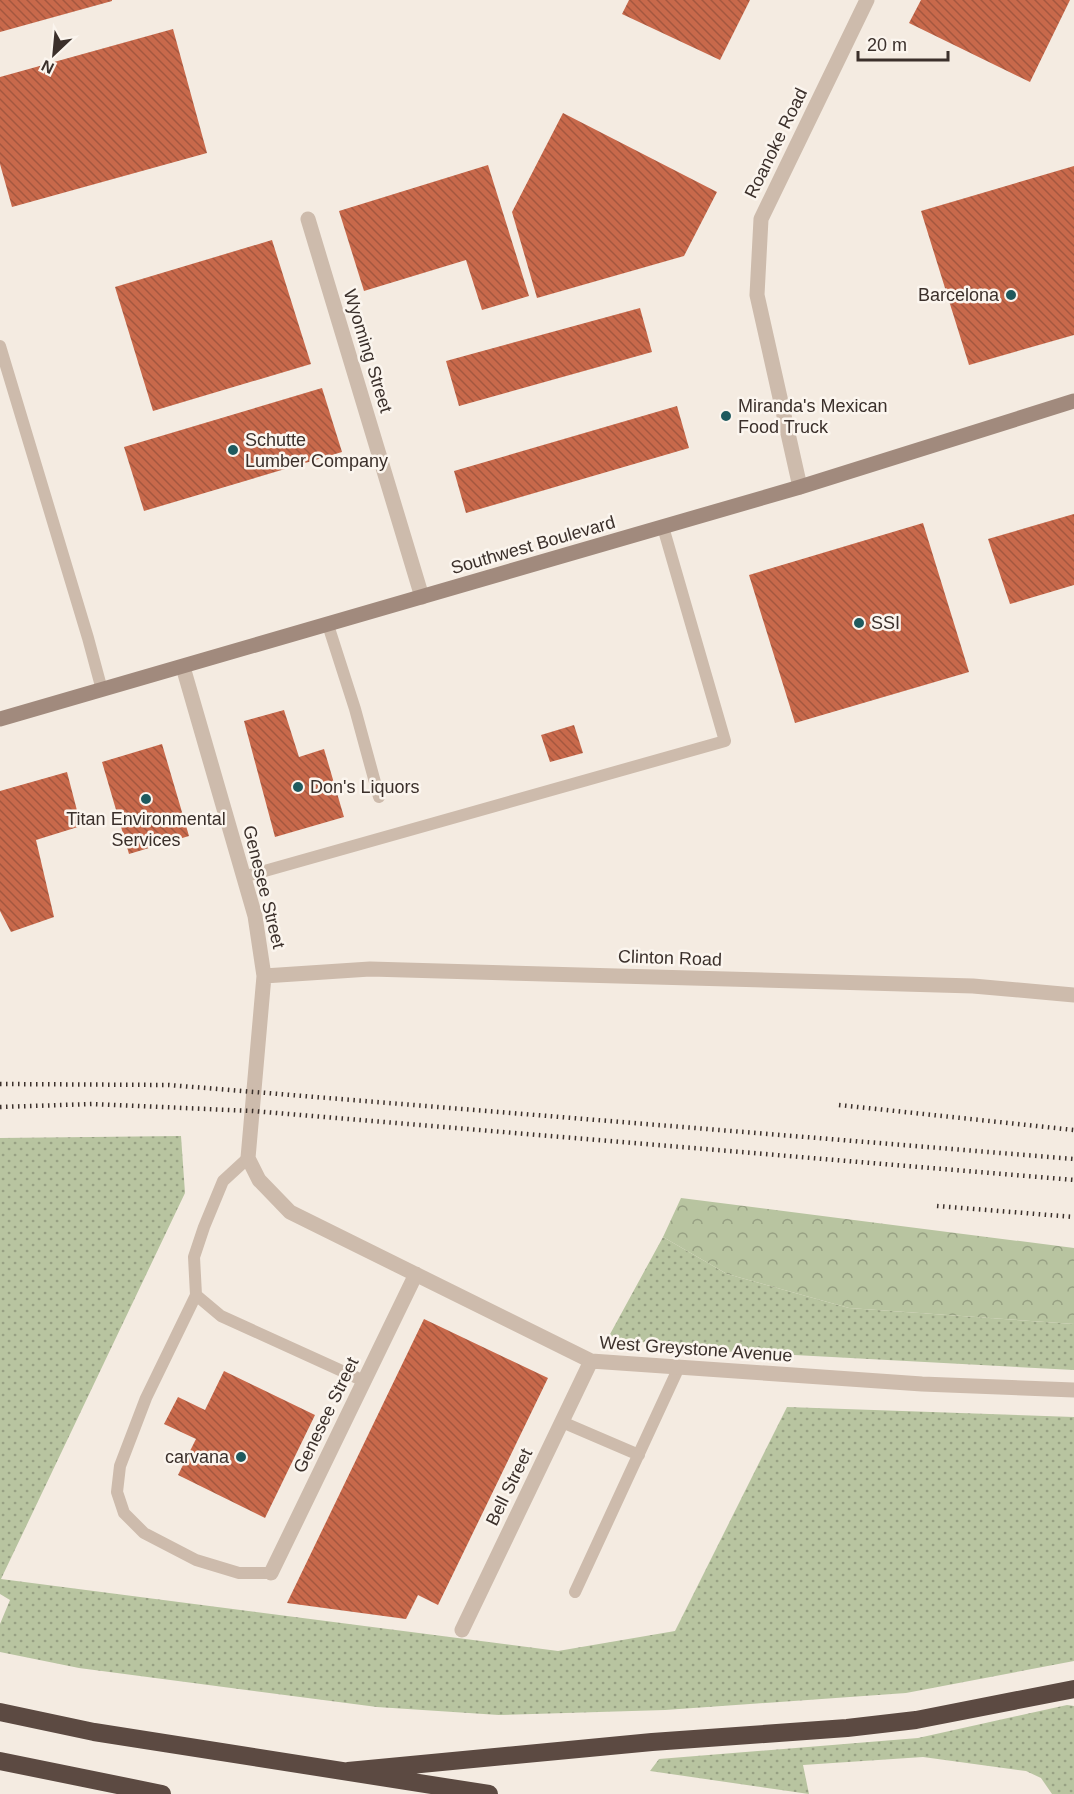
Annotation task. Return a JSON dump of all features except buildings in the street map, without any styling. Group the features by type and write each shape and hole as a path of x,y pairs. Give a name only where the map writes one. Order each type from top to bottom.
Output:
{"highway":[{"path":"348,1771 652,1742 905,1722 1074,1689"},
{"path":"0,1712 94,1732 489,1794"},
{"path":"0,1761 153,1793"}],"main road":[{"name":"Southwest Boulevard","path":"0,719 800,487 1074,402"}],"street":[{"name":"Roanoke Road","path":"800,487 757,295 761,219 867,0"},
{"name":"Wyoming Street","path":"308,219 422,597"},
{"name":"Genesee Street","path":"183,667 255,916 264,976 248,1158"},
{"name":"Clinton Road","path":"264,976 370,969 973,986 1074,995"},
{"name":"West Greystone Avenue","path":"248,1158 259,1180 290,1212 591,1361 922,1384 1074,1390"},
{"name":"Genesee Street","path":"271,1573 416,1274"},
{"name":"Bell Street","path":"462,1630 591,1361"}],"lane":[{"path":"0,346 102,690"},
{"path":"243,877 725,741 663,527"},
{"path":"328,625 355,709 379,797"},
{"path":"248,1158 223,1182 204,1227 194,1257 196,1295 146,1398 120,1466 117,1492 124,1513 144,1533 196,1560 239,1573 271,1573"},
{"path":"196,1295 221,1316 364,1382"},
{"path":"576,1592 680,1367"},
{"path":"562,1422 639,1455"}],"green space":[{"path":"181,1136 185,1193 1,1579 558,1651 675,1631 787,1407 1074,1417 1074,1661 906,1693 665,1710 499,1715 377,1707 79,1668 0,1652 0,1624 10,1600 0,1594 0,1138"},
{"path":"681,1198 1074,1248 1074,1324 849,1308 727,1274 663,1237"},
{"path":"663,1237 727,1274 849,1308 1074,1324 1074,1370 681,1349 609,1336"},
{"path":"1067,1705 1074,1706 1074,1794 1052,1794 1041,1778 1026,1771 923,1757 803,1765 809,1794 650,1771 659,1759 918,1738"}],"railway":[{"path":"0,1084 169,1085 1074,1159"},
{"path":"0,1107 92,1104 253,1111 1074,1180"},
{"path":"839,1105 1074,1130"},
{"path":"937,1206 1074,1217"}],"place":[{"name":"Barcelona","path":"1011,295"},
{"name":"Miranda's Mexican Food Truck","path":"726,416"},
{"name":"Schutte Lumber Company","path":"233,450"},
{"name":"SSI","path":"859,623"},
{"name":"Don's Liquors","path":"298,787"},
{"name":"Titan Environmental Services","path":"146,799"},
{"name":"carvana","path":"241,1457"}]}
